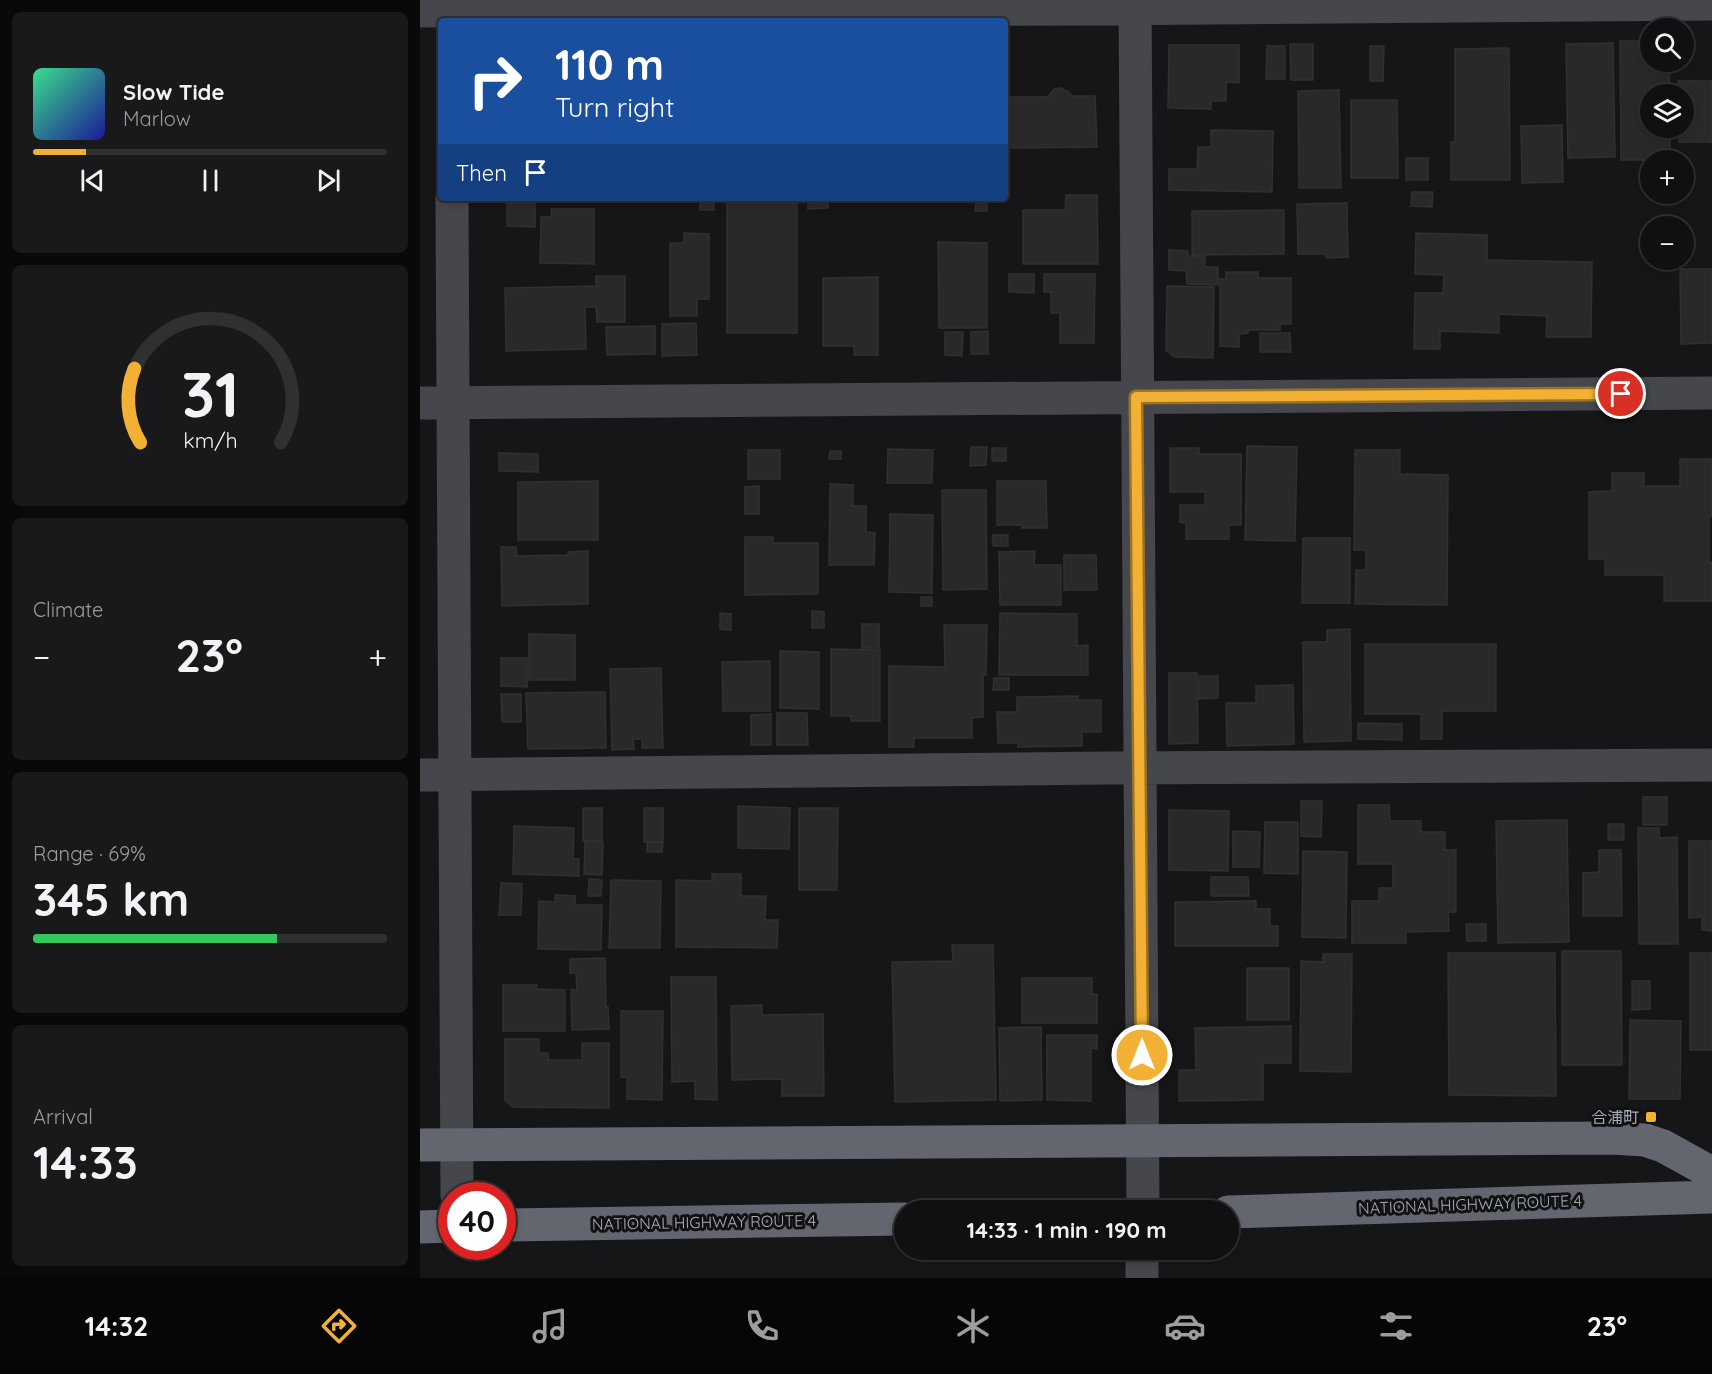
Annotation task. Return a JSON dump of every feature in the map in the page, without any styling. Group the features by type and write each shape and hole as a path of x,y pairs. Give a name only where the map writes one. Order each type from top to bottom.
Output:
{"highway":[{"path":"420,1145 1612,1138 1645,1140 1663,1146 1712,1173"},
{"name":"NATIONAL HIGHWAY ROUTE 4","path":"1239,1212 1712,1197"},
{"name":"NATIONAL HIGHWAY ROUTE 4","path":"516,1225 894,1219"},
{"path":"420,1227 438,1226"}],"street":[{"path":"443,11 1135,4 1712,4"},
{"path":"1135,4 1143,1200"},
{"path":"452,201 457,1182"},
{"path":"420,403 1712,393"},
{"path":"420,775 1712,765"},
{"path":"1142,1260 1142,1278"}],"building":[{"path":"1620,41 1640,41 1640,72 1669,72 1670,84 1640,84 1640,138 1670,138 1670,150 1640,150 1640,160 1621,160"},
{"path":"1613,43 1615,157 1568,158 1566,44"},
{"path":"1290,44 1313,44 1313,80 1291,80"},
{"path":"1169,45 1239,45 1239,83 1226,82 1226,101 1211,101 1211,109 1168,108"},
{"path":"1267,46 1285,46 1285,79 1266,79"},
{"path":"1370,46 1384,46 1383,81 1370,81"},
{"path":"1509,48 1510,180 1451,180 1451,142 1455,142 1455,49"},
{"path":"1678,81 1712,81 1712,142 1679,142 1679,138 1694,138 1694,84 1678,84"},
{"path":"1060,88 1072,96 1095,96 1097,147 1008,148 1008,97 1048,97 1054,89"},
{"path":"1339,90 1341,188 1299,188 1298,91"},
{"path":"1351,100 1397,100 1398,178 1351,178"},
{"path":"1562,125 1563,182 1522,183 1521,126"},
{"path":"1211,130 1273,131 1272,192 1169,190 1169,169 1197,169 1198,147 1211,147"},
{"path":"1406,158 1428,158 1428,180 1406,180"},
{"path":"1412,192 1433,192 1432,207 1411,206"},
{"path":"1066,195 1097,195 1098,264 1023,264 1023,210 1065,210"},
{"path":"700,201 714,201 714,210 700,210"},
{"path":"808,201 828,201 828,208 808,209"},
{"path":"976,201 987,201 987,211 975,211"},
{"path":"507,203 535,203 535,227 507,226"},
{"path":"727,203 797,203 797,333 727,333"},
{"path":"1347,203 1348,257 1326,258 1326,254 1298,254 1297,204"},
{"path":"551,209 594,209 594,264 540,263 541,217 552,217"},
{"path":"1284,210 1284,254 1192,255 1192,211"},
{"path":"684,233 709,234 709,299 697,299 697,316 670,316 670,243 684,243"},
{"path":"1416,233 1487,235 1487,260 1592,262 1591,337 1546,337 1547,316 1499,314 1499,333 1440,331 1440,349 1414,349 1415,293 1443,293 1444,275 1415,274"},
{"path":"938,242 987,243 987,328 939,328"},
{"path":"1169,250 1188,251 1188,256 1205,256 1205,267 1218,267 1218,285 1187,284 1186,271 1169,270"},
{"path":"1712,269 1712,343 1681,344 1680,270"},
{"path":"1226,272 1258,272 1258,278 1291,278 1291,324 1280,324 1280,330 1248,330 1248,333 1239,334 1239,347 1220,346 1220,279 1226,279"},
{"path":"1009,274 1034,274 1034,293 1009,292"},
{"path":"1044,274 1095,274 1094,343 1060,343 1060,313 1051,313 1051,292 1044,292"},
{"path":"596,276 625,276 625,322 597,322 596,307 585,307 586,349 506,351 505,288 596,286"},
{"path":"878,277 878,355 854,355 854,346 823,346 823,278"},
{"path":"1167,286 1214,287 1213,358 1174,357 1166,350"},
{"path":"696,323 697,355 662,356 662,324"},
{"path":"655,326 655,354 607,355 606,327"},
{"path":"988,331 988,354 971,354 971,332"},
{"path":"945,332 963,332 962,356 945,355"},
{"path":"1260,333 1290,333 1291,352 1260,352"},
{"path":"1247,446 1297,447 1295,541 1245,540"},
{"path":"971,447 987,447 986,465 970,466"},
{"path":"992,448 1006,448 1006,461 992,461"},
{"path":"1170,448 1199,448 1199,454 1241,454 1241,525 1229,525 1229,539 1186,539 1186,523 1180,522 1180,505 1205,505 1205,492 1170,492"},
{"path":"888,449 933,450 932,483 887,483"},
{"path":"748,450 780,450 780,479 748,479"},
{"path":"1355,450 1400,450 1400,474 1448,475 1447,605 1355,604 1356,570 1366,570 1366,550 1354,550"},
{"path":"830,451 841,451 841,459 829,459"},
{"path":"499,453 538,454 538,472 499,471"},
{"path":"1680,459 1712,459 1709,562 1712,562 1712,601 1664,601 1664,575 1605,575 1605,559 1589,559 1589,492 1612,491 1612,473 1644,473 1644,486 1680,486"},
{"path":"598,481 598,540 518,540 518,482"},
{"path":"997,481 1046,481 1047,528 997,525"},
{"path":"830,484 853,485 853,506 866,506 866,532 875,533 874,565 829,565"},
{"path":"759,486 759,514 745,514 745,487"},
{"path":"942,490 986,490 987,589 943,590"},
{"path":"890,514 933,515 932,593 889,592"},
{"path":"993,535 1008,535 1008,546 993,546"},
{"path":"745,537 773,537 773,543 818,543 818,594 745,595"},
{"path":"1303,538 1350,538 1350,603 1302,603"},
{"path":"501,547 516,547 517,556 568,555 568,552 588,551 588,604 502,606"},
{"path":"1035,551 1034,565 1061,565 1061,605 1000,605 999,552"},
{"path":"1064,555 1096,555 1097,590 1064,590"},
{"path":"921,597 932,597 932,606 921,606"},
{"path":"812,611 824,612 824,628 812,628"},
{"path":"720,613 731,614 731,630 720,629"},
{"path":"1000,613 1077,614 1077,646 1088,645 1088,675 999,675"},
{"path":"862,624 879,624 879,648 862,648"},
{"path":"944,625 987,625 986,675 983,675 983,717 972,718 972,738 914,738 914,747 889,747 889,666 945,667"},
{"path":"1350,629 1351,741 1304,742 1303,642 1327,642 1327,630"},
{"path":"529,634 575,635 575,680 529,680"},
{"path":"1365,644 1496,644 1496,711 1442,711 1442,739 1421,739 1421,714 1365,714"},
{"path":"831,649 880,650 880,721 851,721 851,716 831,716"},
{"path":"780,651 819,652 819,709 780,708"},
{"path":"501,658 527,658 527,687 501,686"},
{"path":"770,661 770,711 723,711 722,662"},
{"path":"661,668 663,748 642,748 642,739 633,739 634,749 612,750 610,669"},
{"path":"1169,673 1197,673 1198,743 1169,744"},
{"path":"1199,676 1218,676 1218,698 1199,699"},
{"path":"994,678 1009,678 1009,690 993,690"},
{"path":"1293,685 1294,744 1227,746 1226,703 1256,703 1256,686"},
{"path":"605,692 606,748 528,749 526,693"},
{"path":"501,694 521,694 521,722 502,722"},
{"path":"1078,696 1077,700 1101,700 1101,732 1082,732 1082,746 1018,747 1018,743 998,743 997,712 1017,712 1017,697"},
{"path":"777,713 807,713 808,745 777,745"},
{"path":"771,714 771,745 751,745 751,715"},
{"path":"1358,723 1402,724 1402,740 1358,739"},
{"path":"1643,797 1667,797 1667,825 1643,825"},
{"path":"1301,801 1322,801 1321,837 1301,836"},
{"path":"1358,805 1389,805 1390,821 1421,821 1421,832 1445,832 1445,850 1456,850 1456,912 1448,912 1449,931 1406,932 1406,943 1352,943 1352,901 1379,901 1379,888 1393,888 1393,864 1358,864"},
{"path":"738,806 790,808 789,849 738,848"},
{"path":"583,808 602,808 602,841 583,841"},
{"path":"644,808 663,808 663,842 644,842"},
{"path":"799,808 838,808 837,890 799,890"},
{"path":"1169,810 1229,811 1228,871 1169,870"},
{"path":"1567,820 1569,942 1498,943 1496,821"},
{"path":"1265,822 1298,822 1298,874 1264,873"},
{"path":"1608,824 1624,824 1624,840 1608,840"},
{"path":"514,826 574,828 573,859 579,859 579,876 513,874"},
{"path":"1638,828 1659,828 1660,838 1677,837 1678,944 1639,944"},
{"path":"1233,831 1260,832 1259,867 1233,867"},
{"path":"585,841 603,842 602,875 584,874"},
{"path":"1689,841 1712,841 1712,931 1702,930 1702,917 1689,918"},
{"path":"647,842 663,842 662,852 647,852"},
{"path":"1599,850 1621,850 1622,916 1583,916 1583,873 1599,872"},
{"path":"1303,851 1347,852 1346,938 1302,937"},
{"path":"712,874 741,874 741,896 766,896 765,920 778,920 777,948 676,947 676,880 712,881"},
{"path":"1211,877 1248,877 1249,896 1211,896"},
{"path":"589,879 602,880 601,896 588,896"},
{"path":"611,880 661,881 660,948 609,948"},
{"path":"501,883 522,884 521,915 499,915"},
{"path":"555,895 575,896 575,905 602,905 601,950 538,949 539,901 555,902"},
{"path":"1256,901 1256,909 1270,909 1270,926 1278,926 1278,946 1175,946 1175,902"},
{"path":"1466,924 1486,924 1486,941 1467,941"},
{"path":"952,945 993,945 996,1100 895,1102 892,962 953,961"},
{"path":"1562,951 1621,951 1622,1065 1562,1065"},
{"path":"1448,953 1555,953 1556,1096 1449,1095"},
{"path":"1690,953 1712,953 1712,1050 1690,1050"},
{"path":"1323,954 1352,954 1351,1072 1300,1071 1301,961 1323,962"},
{"path":"605,958 609,1029 572,1030 571,990 577,990 576,973 570,973 570,959"},
{"path":"1247,968 1289,968 1289,1020 1247,1020"},
{"path":"671,977 716,977 717,1100 695,1099 695,1081 672,1082"},
{"path":"1022,978 1092,978 1092,994 1097,994 1097,1023 1022,1023"},
{"path":"1632,981 1650,981 1650,1009 1632,1010"},
{"path":"503,985 537,985 536,989 565,990 565,1031 503,1031"},
{"path":"762,1005 762,1015 823,1014 824,1096 782,1096 782,1079 732,1080 731,1006"},
{"path":"621,1011 663,1011 662,1100 627,1099 627,1077 621,1077"},
{"path":"1630,1020 1681,1021 1680,1099 1629,1099"},
{"path":"1291,1026 1291,1063 1263,1063 1263,1100 1179,1101 1179,1070 1196,1070 1195,1028"},
{"path":"1041,1027 1042,1100 1000,1101 999,1028"},
{"path":"1047,1035 1097,1035 1097,1049 1091,1048 1091,1101 1047,1100"},
{"path":"505,1039 539,1039 539,1053 548,1053 548,1060 582,1060 582,1043 609,1043 609,1108 512,1107 505,1100"}],"place":[{"name":"合浦町","path":"1651,1117"}],"route":[{"path":"1142,1055 1136,397 1621,394"}]}
